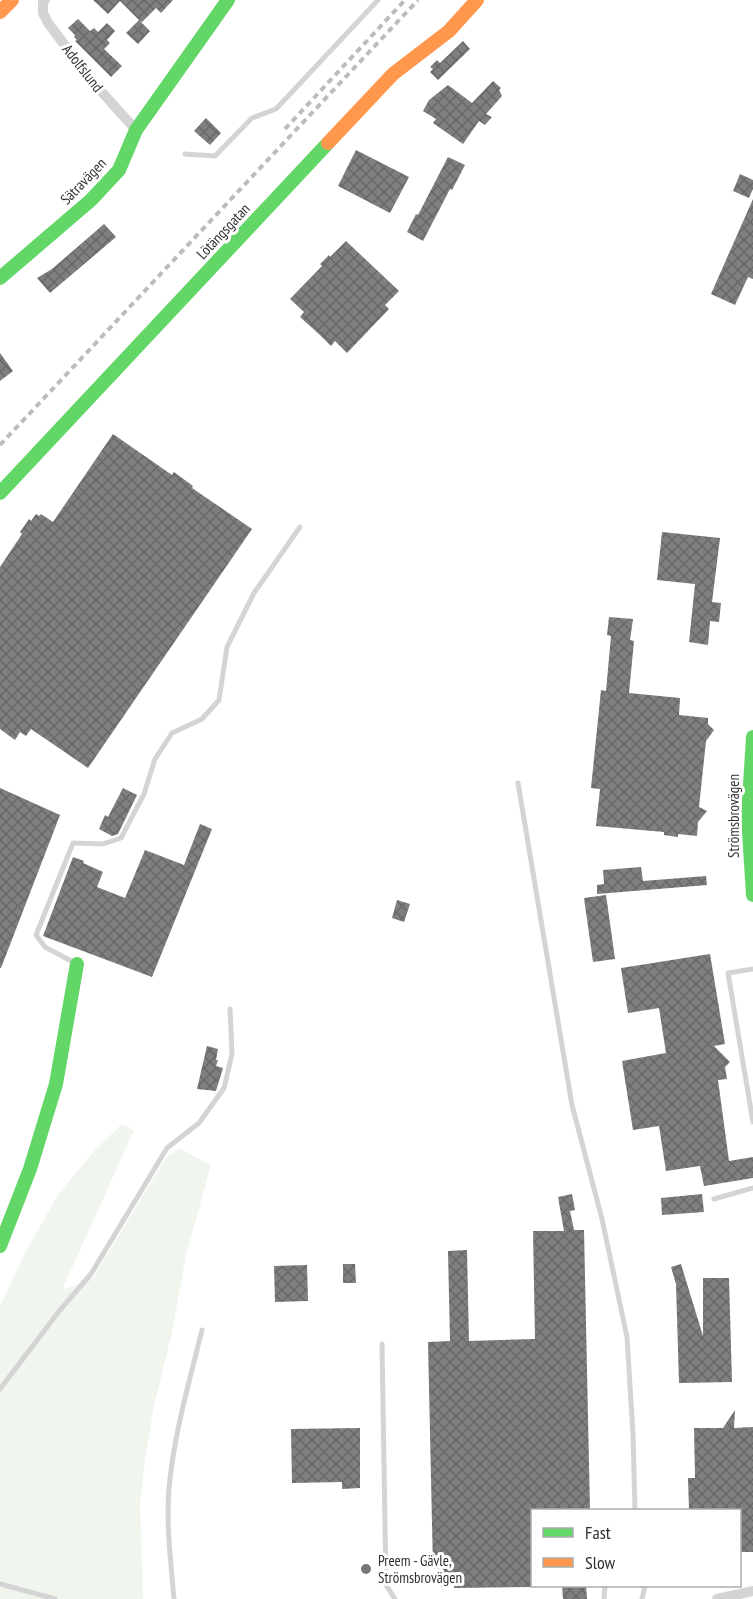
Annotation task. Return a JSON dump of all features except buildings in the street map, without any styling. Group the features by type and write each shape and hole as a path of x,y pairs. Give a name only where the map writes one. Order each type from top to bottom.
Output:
{"street":[{"path":"0,12 12,0"},
{"name":"Adolfslund","path":"45,0 43,14 48,23 91,80 136,130"},
{"name":"Sätravägen","path":"0,278 91,200 119,170 136,130 228,0"},
{"name":"Lötängsgatan","path":"0,494 393,74 447,34 467,16 477,0"},
{"name":"Strömsbrovägen","path":"753,736 747,785 748,855 753,895"},
{"path":"0,1246 30,1169 56,1084 77,964"},
{"path":"717,1599 753,1591"}],"lane":[{"path":"185,154 215,156 252,118 276,109 378,0"},
{"path":"77,964 45,947 36,935 73,843 103,844 121,838 144,794 155,759 172,734 202,719 219,699 227,647 254,593 300,528"},
{"path":"518,783 572,1105 602,1219 627,1337 635,1509"},
{"path":"753,969 728,973 753,1122"},
{"path":"0,1389 60,1310 91,1274 167,1148 199,1123 224,1088 232,1054 230,1009"},
{"path":"714,1199 753,1188"},
{"path":"174,1599 169,1542 169,1490 182,1405 202,1330"},
{"path":"382,1344 386,1585 395,1599"},
{"path":"0,1584 55,1599"}],"shaded area":[{"path":"122,1124 134,1130 62,1290 93,1278 166,1158 179,1148 211,1165 186,1255 172,1332 153,1410 145,1460 140,1504 143,1599 0,1599 0,1306 27,1249 58,1195 95,1150"}],"railway":[{"path":"285,129 405,0"},
{"path":"0,445 418,0"}],"traffic: fast":[{"path":"0,278 91,200 119,170 136,130 228,0"},
{"path":"0,493 328,143"},
{"path":"753,737 748,816 753,895"},
{"path":"0,1246 30,1169 56,1084 77,964"}],"traffic: slow":[{"path":"0,12 12,0"},
{"path":"328,143 393,74 449,31 477,0"}],"place":[{"name":"Preem - Gävle, Strömsbrovägen","path":"366,1569"}]}
